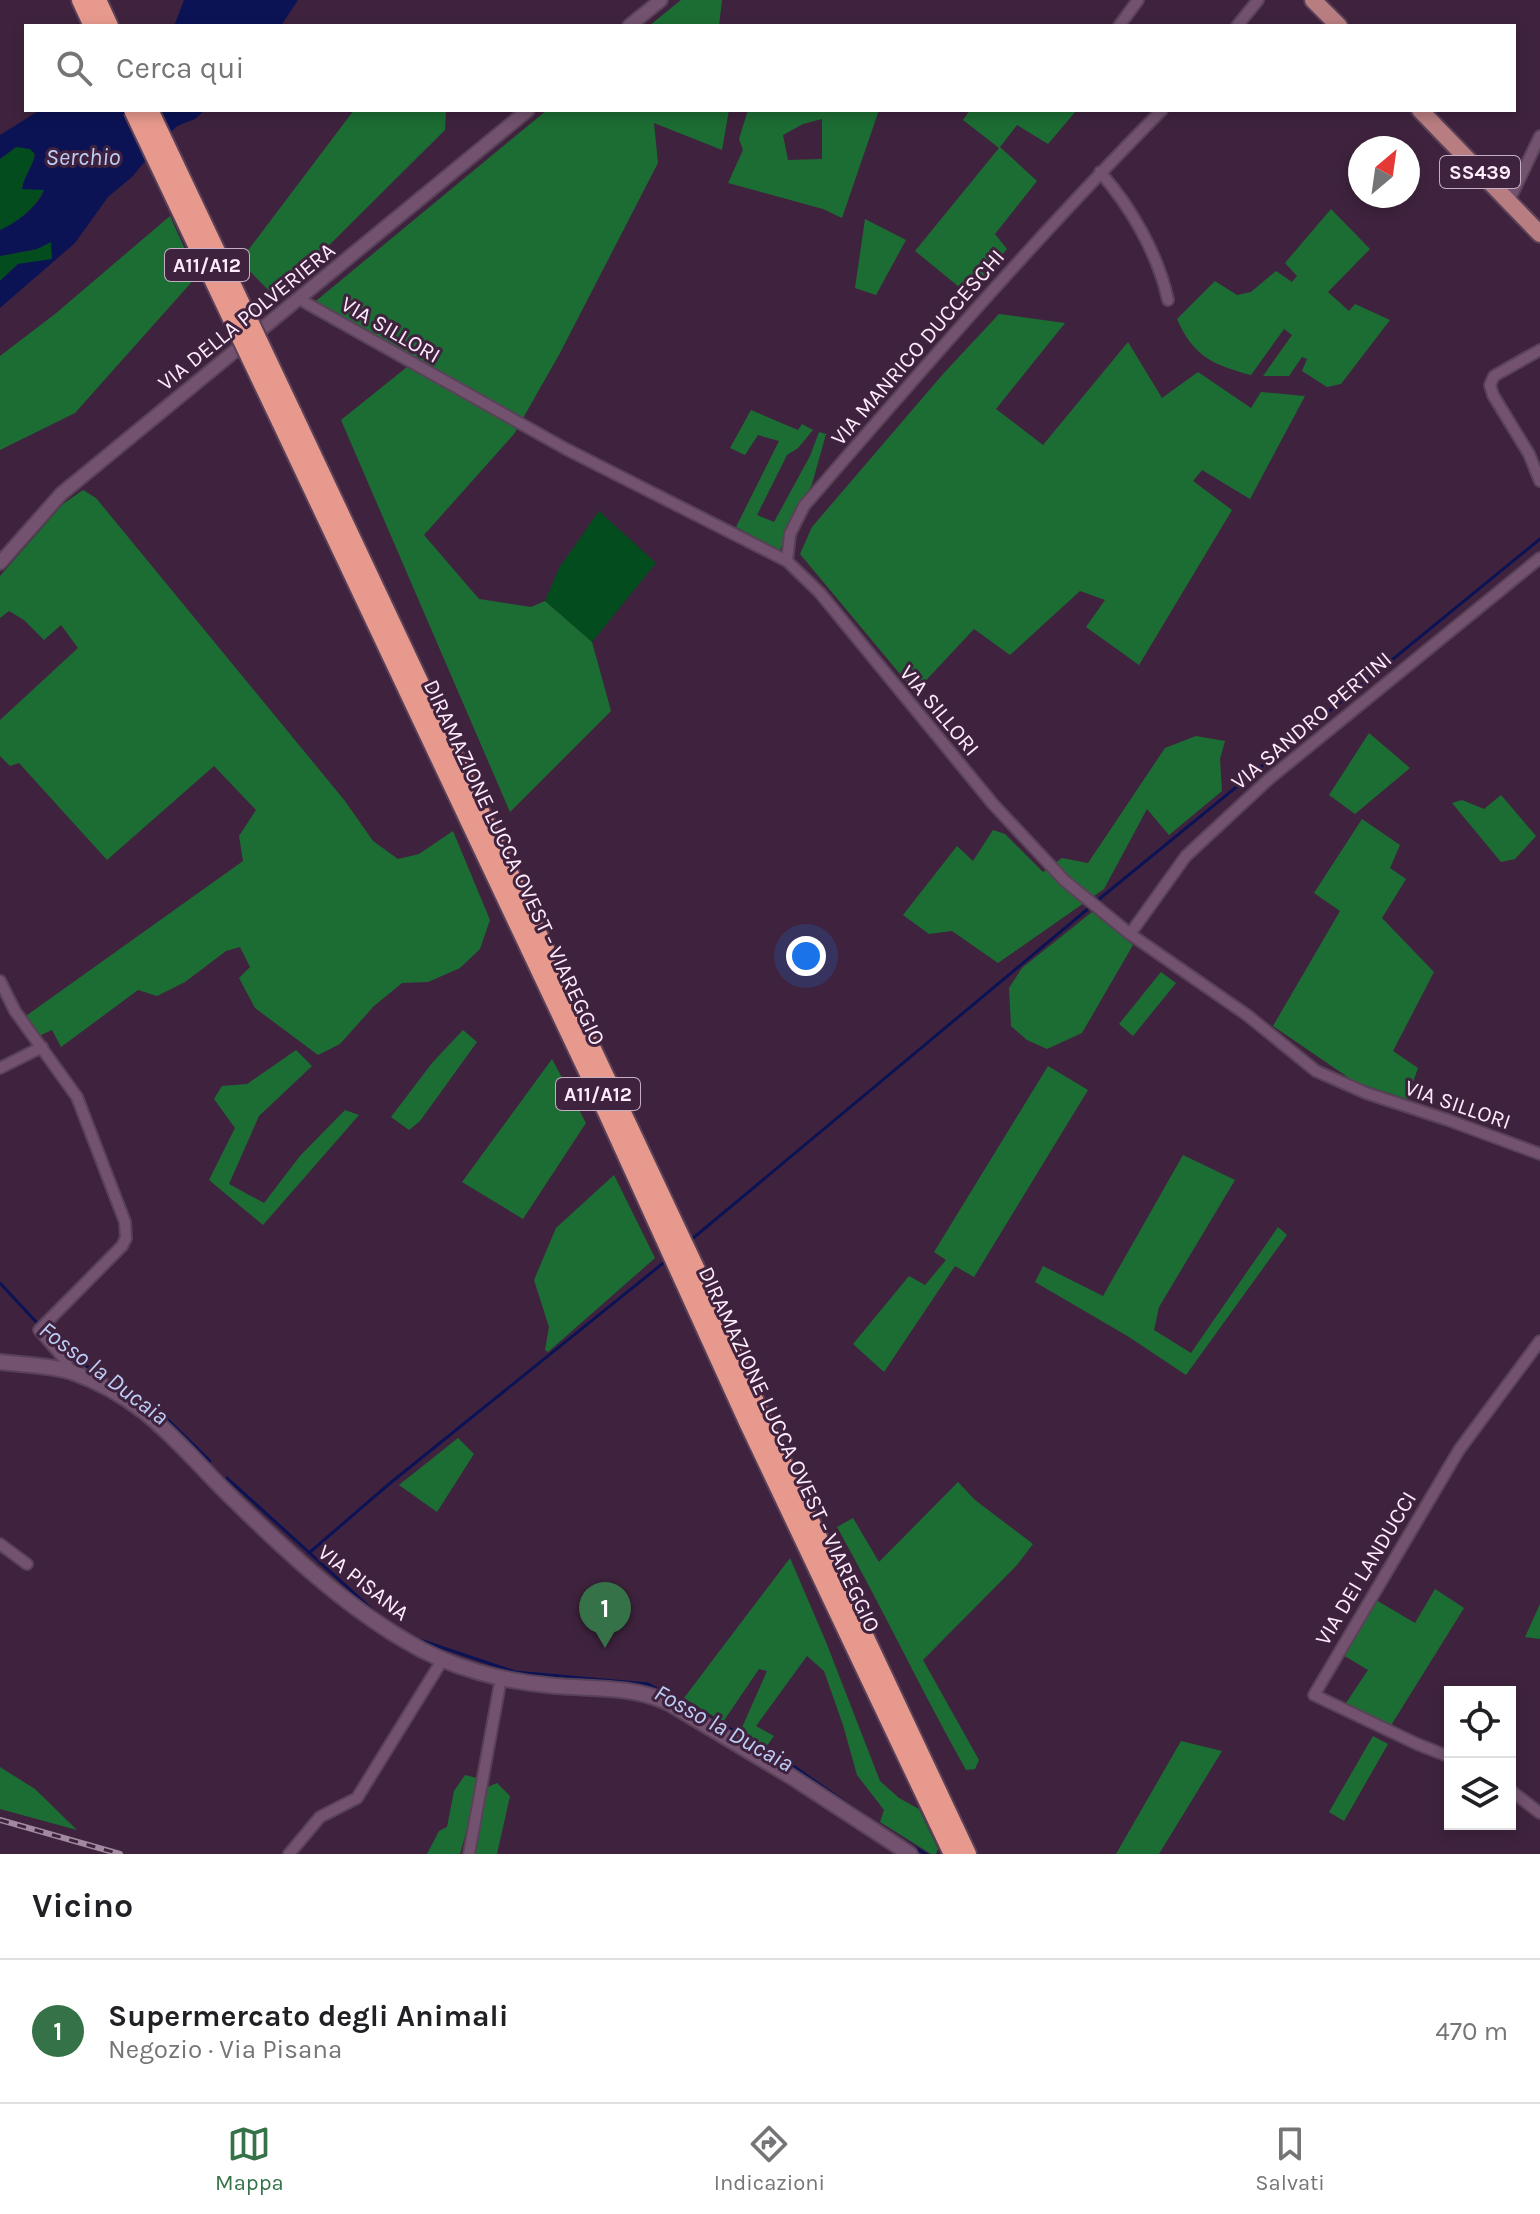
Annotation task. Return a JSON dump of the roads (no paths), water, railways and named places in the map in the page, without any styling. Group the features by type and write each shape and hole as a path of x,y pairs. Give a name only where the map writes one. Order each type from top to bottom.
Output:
{"highway":[{"path":"81,0 92,24"},
{"path":"97,0 108,24"},
{"name":"DIRAMAZIONE LUCCA OVEST - VIAREGGIO","path":"134,112 286,416 691,1258 917,1765 953,1854"},
{"name":"DIRAMAZIONE LUCCA OVEST - VIAREGGIO","path":"150,112 286,416"},
{"name":"DIRAMAZIONE LUCCA OVEST - VIAREGGIO","path":"917,1765 967,1854"}],"main road":[{"path":"1313,0 1337,24"},
{"name":"SS439","path":"1422,112 1540,234"},
{"name":"VIA PISANA","path":"0,1362 68,1371 99,1383 135,1403 164,1427 228,1494 340,1594 409,1643 443,1659 501,1678 649,1694 792,1777 910,1854"}],"street":[{"path":"631,24 661,0"},
{"path":"1120,24 1138,0"},
{"path":"1239,24 1258,0"},
{"name":"VIA DELLA POLVERIERA","path":"0,563 61,494 526,112"},
{"name":"VIA MANRICO DUCCESCHI","path":"787,561 790,534 804,506 935,354 1100,172 1160,112"},
{"path":"1509,201 1540,136"},
{"path":"1100,172 1118,193 1136,224 1163,275 1168,300"},
{"name":"VIA SILLORI","path":"299,299 566,449 787,561 820,593 993,804 1065,881 1130,934 1247,1015 1316,1071 1366,1093 1540,1154"},
{"path":"1540,350 1494,376 1490,385 1529,454 1540,481"},
{"name":"VIA SANDRO PERTINI","path":"1130,934 1186,856 1269,779 1540,558"},
{"path":"0,981 15,1011 77,1097 102,1157 108,1182 124,1215 126,1231 122,1246 42,1327 64,1359 68,1371"},
{"path":"0,1068 42,1047"},
{"name":"VIA DEI LANDUCCI","path":"1444,1755 1314,1695 1459,1450 1540,1341"},
{"path":"0,1544 27,1564"},
{"path":"289,1854 320,1817 357,1798 443,1659"},
{"path":"469,1854 501,1678"},
{"path":"1516,1795 1540,1813"}],"water":[{"path":"184,0 298,0 282,24 175,24"},
{"name":"Serchio","path":"37,112 203,112 195,119 177,126 132,177 108,197 75,243 0,308 0,281 18,264 52,259 51,242 37,249 0,256 0,230 26,214 44,190 22,189 35,154 30,149 16,147 0,159 0,135"}],"waterway":[{"path":"1098,900 1540,539"},
{"path":"692,1239 1089,908"},
{"path":"309,1553 389,1484 667,1260"},
{"name":"Fosso la Ducaia","path":"0,1283 39,1325"},
{"name":"Fosso la Ducaia","path":"53,1339 83,1364 160,1412 210,1461"},
{"name":"Fosso la Ducaia","path":"227,1478 377,1614"},
{"name":"Fosso la Ducaia","path":"417,1639 515,1672 648,1684 773,1752 872,1821"},
{"name":"Fosso la Ducaia","path":"898,1838 926,1854"}],"railway":[{"path":"0,1820 120,1854"}],"place":[{"name":"Supermercato degli Animali","path":"605,1648"}]}
